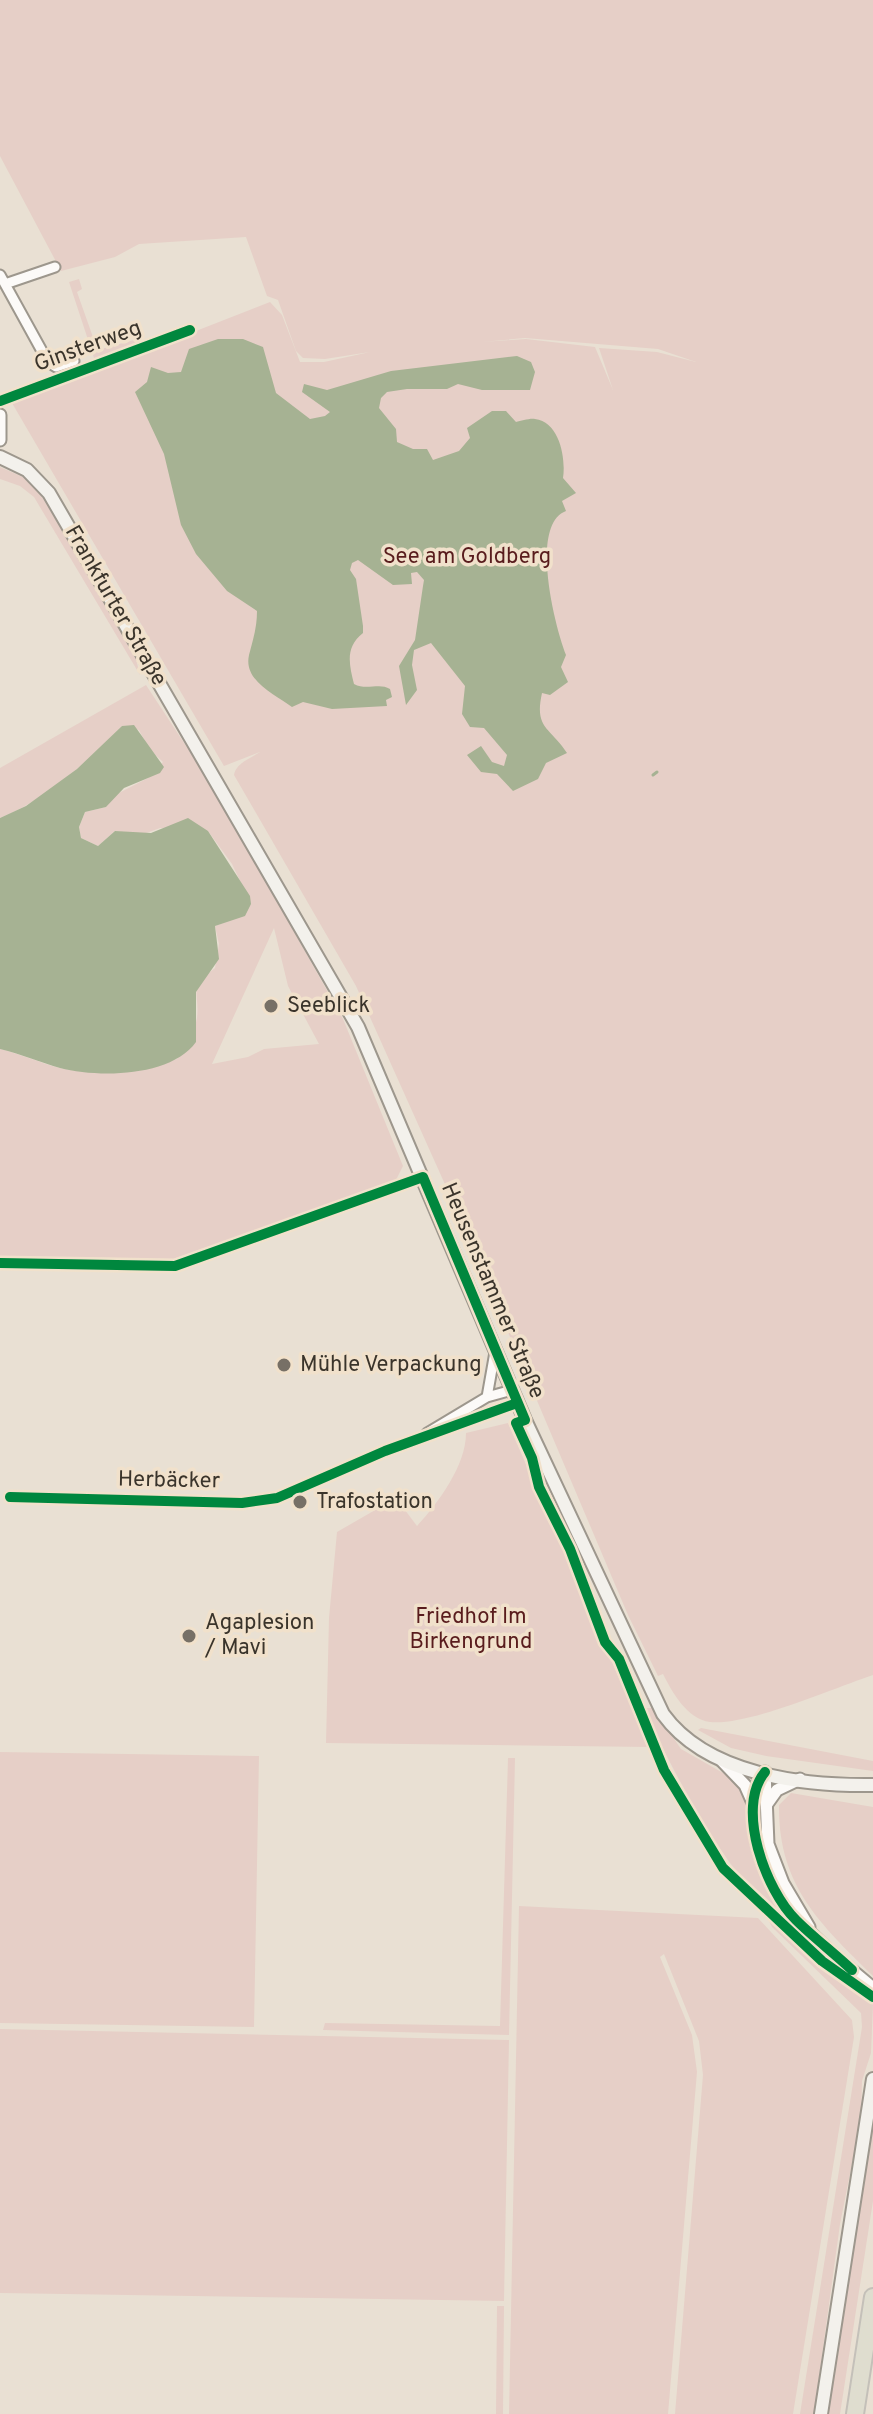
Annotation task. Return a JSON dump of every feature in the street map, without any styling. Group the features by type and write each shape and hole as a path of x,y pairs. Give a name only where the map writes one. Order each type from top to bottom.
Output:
{"highway":[{"path":"855,2414 873,2297"}],"main road":[{"name":"Frankfurter Straße","path":"0,457 27,470 49,493 212,773"},
{"name":"Heusenstammer Straße","path":"212,773 358,1027 495,1352 656,1703 680,1734 722,1761 800,1779 841,1784"},
{"path":"841,1784 873,1785"},
{"path":"841,1784 873,1792"},
{"path":"821,2414 873,2079"}],"street":[{"path":"55,267 3,280 48,362 56,367 74,361"},
{"name":"Ginsterweg","path":"0,401 190,330"},
{"path":"0,415 0,440"},
{"path":"487,1397 495,1352"},
{"path":"424,1435 487,1397 515,1397"},
{"path":"424,1435 515,1397"},
{"name":"Herbäcker","path":"10,1497 242,1503 277,1498 424,1435"},
{"path":"722,1761 745,1785 759,1810 772,1859 812,1931 872,1987"},
{"path":"759,1810 765,1772"},
{"path":"759,1810 773,1794 800,1779"}],"green space":[{"path":"0,0 873,0 873,1675 768,1712 726,1722 710,1722 694,1716 676,1696 663,1674 658,1676 628,1615 448,1191 356,986 234,775 241,764 260,752 224,766 12,403 270,302 282,315 300,362 324,362 370,352 325,359 303,358 296,351 278,300 267,296 246,237 139,244 115,257 61,271 0,156","holes":["525,338 658,349 696,362 657,352 599,348 613,390 595,347 526,339 482,342"]},
{"path":"79,279 82,289 77,292 94,340 91,341 94,351 141,338 142,343 95,361 69,282"},
{"path":"0,467 23,477 39,492 134,651 140,675 34,497 20,486 0,479"},
{"path":"146,685 211,784 343,1019 403,1166 395,1182 173,1259 0,1256 0,1049 60,1068 90,1072 134,1069 177,1059 196,1023 198,987 215,968 219,944 215,926 233,919 251,904 232,864 208,831 160,828 141,835 115,831 98,846 81,838 79,827 85,812 106,807 115,795 148,778 163,762 149,749 139,730 122,726 66,778 34,801 0,818 0,768","holes":["274,928 288,986 319,1044 264,1049 248,1057 212,1064"]},
{"name":"Friedhof Im Birkengrund","path":"508,1423 649,1747 326,1743 329,1618 337,1532 396,1498 417,1526 434,1506 456,1470 466,1433"},
{"path":"643,1708 653,1708 681,1749 737,1781 749,1802 753,1847 771,1894 803,1938 860,1985 822,1960 788,1931 730,1864 683,1788"},
{"path":"701,1728 873,1761 873,1771 731,1748 698,1730"},
{"path":"0,1752 259,1756 254,2027 0,2023"},
{"path":"508,1758 515,1758 509,2035 323,2030 325,2023 500,2026"},
{"path":"791,1793 873,1807 873,1976 819,1920 794,1880 781,1833 779,1805"},
{"path":"519,1906 758,1918 852,2020 854,2037 793,2414 675,2414 703,2075 699,2041 664,1954 660,1957 692,2035 697,2072 668,2414 509,2414"},
{"path":"764,1911 819,1963 873,2003 871,2053 862,2081 861,2119 840,2224 814,2414 800,2414 862,2027 861,2013 772,1927"},
{"path":"0,2029 509,2040 504,2301 0,2293"},
{"path":"873,2111 873,2201 840,2414 827,2414"},
{"path":"497,2306 504,2306 503,2414 496,2414"}],"shaded area":[{"name":"See am Goldberg","path":"218,339 243,339 263,347 276,393 310,419 330,412 302,392 304,384 327,390 391,371 517,356 531,362 535,372 530,390 482,390 458,384 447,389 407,389 387,392 381,398 379,408 396,429 397,442 413,449 427,449 433,460 459,451 470,438 467,428 492,411 506,411 516,422 533,419 544,422 560,442 563,478 576,493 562,501 566,511 555,520 549,535 547,555 551,601 566,655 561,667 568,682 550,695 542,693 540,714 545,727 567,753 546,763 538,779 513,791 497,774 481,772 467,755 481,746 492,762 504,766 507,755 484,728 470,727 462,714 465,686 431,643 414,650 412,665 417,690 406,705 399,666 415,640 424,580 417,572 411,573 412,584 393,585 358,560 352,563 350,570 356,579 363,626 363,633 353,644 350,656 354,684 390,689 392,697 386,700 387,706 332,709 303,702 292,707 256,680 248,664 257,611 227,591 196,554 181,525 164,454 135,392 147,382 151,367 168,373 181,372 189,349"},
{"path":"134,725 164,767 160,773 124,788 106,807 85,812 79,827 81,838 98,846 115,831 151,833 188,818 208,831 250,896 251,904 245,916 215,926 219,959 196,992 196,1042 185,1054 170,1062 133,1072 94,1073 60,1068 0,1049 0,818 26,806 77,769 122,726"}],"waterway":[{"path":"653,775 657,772"}],"cycle path":[{"path":"0,401 190,330"},
{"path":"0,1263 175,1266 423,1177 525,1420 516,1423 532,1458 539,1487 570,1549 605,1642 619,1659 664,1770 723,1868 822,1961 873,1997"},
{"path":"10,1497 242,1503 277,1498 385,1451 517,1403"},
{"path":"765,1772 756,1788 753,1806 758,1849 765,1870 774,1890 796,1920 852,1970"}],"place":[{"name":"Seeblick","path":"271,1006"},
{"name":"Mühle Verpackung","path":"284,1365"},
{"name":"Trafostation","path":"300,1502"},
{"name":"Agaplesion / Mavi","path":"189,1636"}]}
